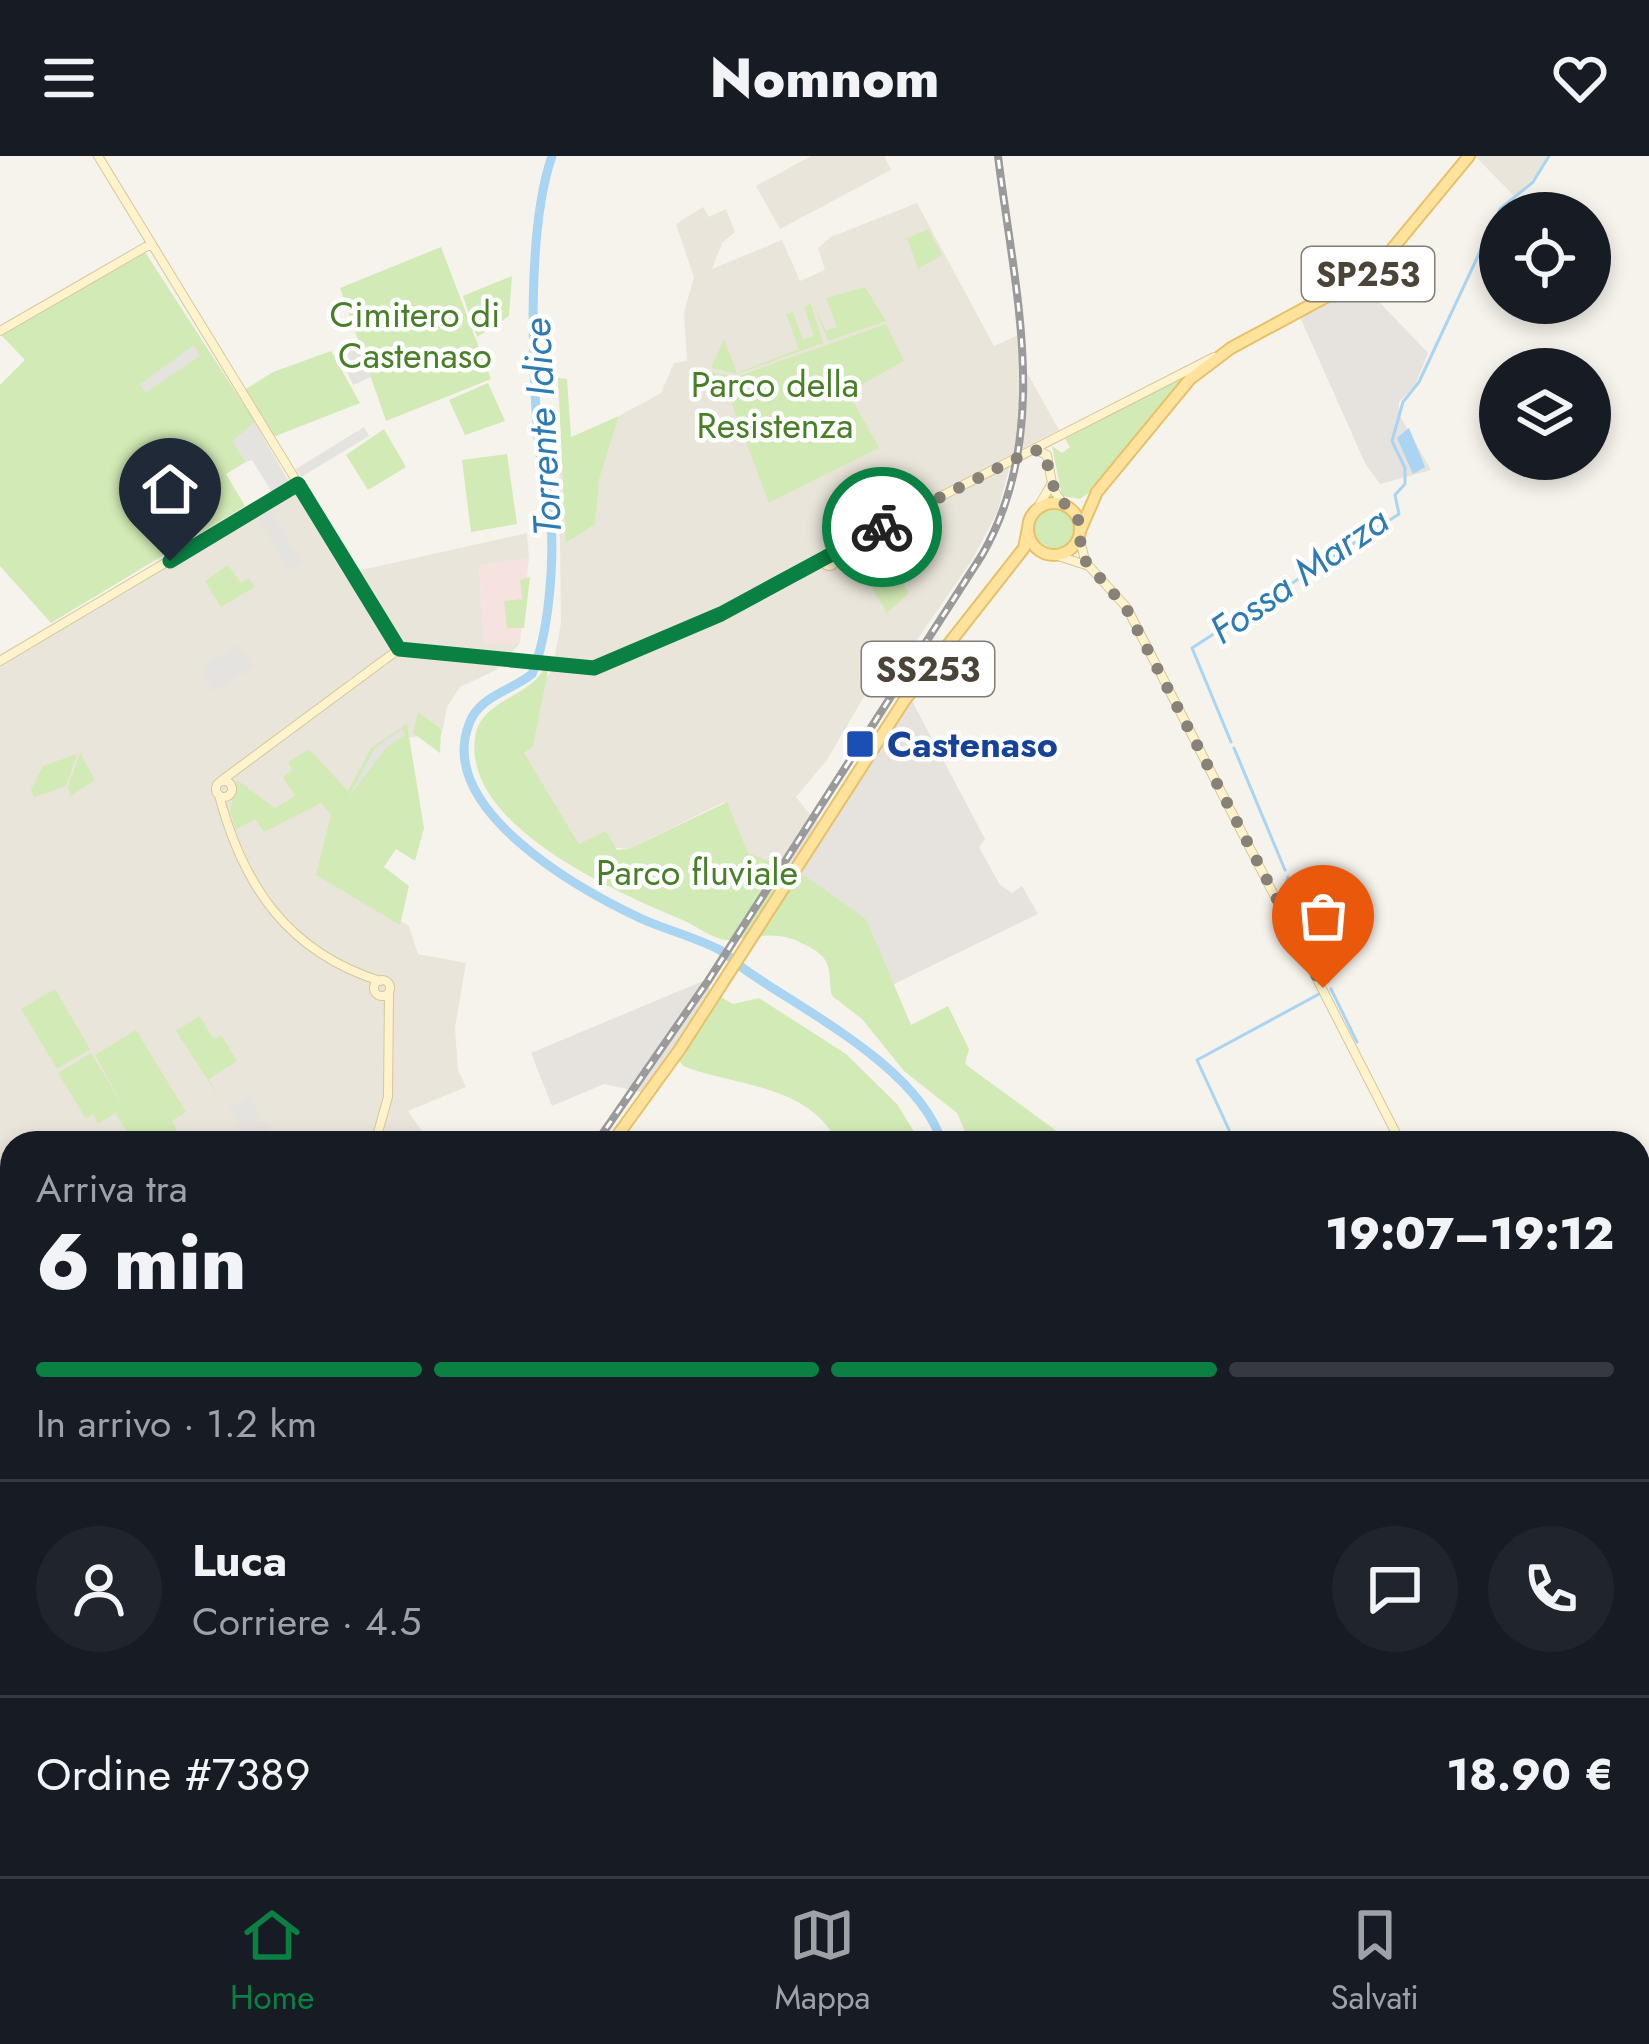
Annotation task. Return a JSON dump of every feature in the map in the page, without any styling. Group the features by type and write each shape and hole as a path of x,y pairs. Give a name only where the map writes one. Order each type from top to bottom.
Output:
{"main road":[{"name":"SP253","path":"1231,348 1374,271 1469,156"},
{"path":"1015,561 1067,551 1096,492 1174,395 1231,348"},
{"path":"1037,509 1096,492"},
{"path":"1063,504 1075,513 1079,534"},
{"name":"SS253","path":"620,1131 904,701 1015,561 1037,509"},
{"path":"1028,528 1032,543 1049,554"}],"street":[{"path":"98,156 399,649"},
{"path":"0,331 149,245"},
{"path":"227,792 221,782 399,649 554,667 590,668 611,662 828,559 1231,348"},
{"path":"1033,450 1047,455 1063,504"},
{"path":"1037,509 1052,481"},
{"path":"0,661 298,484"},
{"path":"1079,534 1089,566 1126,608 1395,1131"},
{"path":"1049,554 1089,566"},
{"path":"243,764 227,792 225,818 288,931 311,950 381,989 388,1017 388,1097 378,1131"}],"shaded area":[{"path":"811,156 884,156 891,170 780,229 756,186"},
{"path":"1475,156 1547,156 1536,176 1518,192 1510,192"},
{"path":"917,203 994,346 1021,334 1024,367 1059,430 1013,454 997,513 972,560 895,672 880,669 827,760 796,797 812,817 778,871 763,869 741,852 724,802 629,849 579,844 524,754 540,684 552,671 561,623 559,462 604,461 619,416 661,393 674,363 687,361 684,313 694,277 676,224 703,207 709,217 726,209 735,232 722,243 712,269 782,240 800,281 825,270 818,248 831,237"},
{"path":"1363,285 1428,353 1415,385 1399,402 1399,414 1431,470 1380,484 1365,463 1300,317"},
{"path":"357,341 371,377 353,385 337,350"},
{"path":"194,345 200,356 146,392 139,385"},
{"path":"255,422 290,484 273,494 252,460 246,462 232,441"},
{"path":"364,427 369,436 301,477 296,469"},
{"path":"293,484 353,572 527,533 529,558 479,566 484,643 520,643 496,670 460,687 447,707 442,733 399,739 343,885 409,926 418,954 466,963 455,1028 458,1070 466,1087 408,1111 422,1131 0,1131 0,654"},
{"path":"270,510 302,562 288,571 258,518"},
{"path":"853,517 863,532 828,550 817,536"},
{"path":"529,558 520,643 484,644 479,566"},
{"path":"238,645 254,667 213,692 200,668"},
{"path":"912,701 985,839 979,847 1000,885 1012,893 1022,886 1038,914 892,985 866,919 778,871 812,817 824,825"},
{"path":"402,729 405,735 386,748 348,798 375,748"},
{"path":"703,981 714,993 650,1094 604,1084 552,1106 531,1053"},
{"path":"250,1096 269,1131 242,1131 229,1108"}],"green space":[{"path":"928,229 942,255 918,269 907,238"},
{"name":"Cimitero di Castenaso","path":"441,247 491,379 386,421 340,288"},
{"path":"145,252 255,422 233,441 246,462 226,474 245,506 51,623 0,566 0,385 25,360 1,335"},
{"path":"512,276 509,316 477,337 463,296"},
{"path":"865,287 886,321 828,341 813,303 826,331 837,327 826,298"},
{"path":"811,304 823,343 737,374 711,368 724,339 737,373 799,349 786,314 793,312 803,340 814,336 804,307"},
{"name":"Parco della Resistenza","path":"886,324 904,361 848,392 879,448 769,503 723,381 695,391 710,372 736,377"},
{"path":"331,351 360,403 273,437 243,391 273,372"},
{"path":"1192,371 1093,490 1080,499 1062,496 1052,446 1062,453 1070,447 1065,439"},
{"path":"558,378 567,379 571,437 619,416 599,479 595,524 566,543"},
{"path":"488,383 505,421 465,435 449,400"},
{"path":"384,429 406,467 368,490 346,455"},
{"path":"507,454 517,524 471,532 462,460"},
{"path":"1054,509 1068,515 1074,529 1068,543 1054,549 1040,543 1034,529 1040,515"},
{"path":"879,544 909,593 887,613 852,556"},
{"path":"228,565 241,583 248,578 255,587 221,607 205,581"},
{"path":"530,577 524,628 507,628 504,601 522,599 520,580"},
{"name":"Parco fluviale","path":"548,670 533,746 524,753 579,844 606,831 617,850 629,849 727,802 748,853 774,863 771,870 799,872 866,919 911,1025 948,1006 969,1049 965,1064 1057,1131 965,1131 957,1113 904,1071 862,1019 832,996 827,964 813,949 779,936 717,938 587,875 519,828 494,800 478,770 475,738 486,715"},
{"path":"418,712 441,729 440,753 413,733"},
{"path":"407,724 424,828 415,861 396,849 384,867 409,886 400,925 316,875 331,815 321,803 264,832 255,819 236,830 230,812 237,780 275,808 295,796 283,777 292,770 288,762 309,749 348,791 371,748"},
{"path":"80,753 95,780 71,796 68,787"},
{"path":"77,754 66,786 34,797 31,789 43,766"},
{"path":"55,989 90,1049 57,1069 21,1009"},
{"path":"721,997 733,1004 759,998 846,1054 897,1104 914,1131 830,1131 790,1098 683,1066 679,1060"},
{"path":"199,1016 214,1039 221,1035 237,1061 209,1079 219,1097 176,1031"},
{"path":"136,1030 186,1112 172,1121 177,1131 126,1131 116,1114 122,1109 98,1124 93,1114 86,1119 58,1073 91,1053 125,1109 95,1055"}],"water":[{"path":"1409,428 1425,467 1413,474 1397,438"}],"waterway":[{"name":"Torrente Idice","path":"552,156 538,220 533,295 538,439 551,520 549,598 532,674 488,700 469,724 464,756 473,787 493,816 551,867 642,919 718,949 858,1045 911,1091 937,1131"},
{"name":"Fossa Marza","path":"1231,742 1192,648 1399,514 1395,495 1405,484 1405,468 1392,441 1403,402 1419,382 1500,209 1533,182 1549,156"},
{"name":"Fossa Marza","path":"1234,748 1285,870"},
{"name":"Fossa Marza","path":"1288,877 1283,891 1328,982"},
{"name":"Fossa Marza","path":"1331,989 1357,1042"},
{"path":"1230,1131 1197,1060 1321,993"}],"railway":[{"path":"604,1131 708,981 982,555 1004,508 1017,459 1023,359 998,156"}],"way so far":[{"path":"882,527 1033,450 1047,455 1056,495 1078,518 1082,557 1126,608 1323,988"}],"place":[{"name":"Castenaso","path":"860,744"}],"route":[{"path":"170,561 298,484 399,649 582,669 611,662 710,619 882,527"}]}
